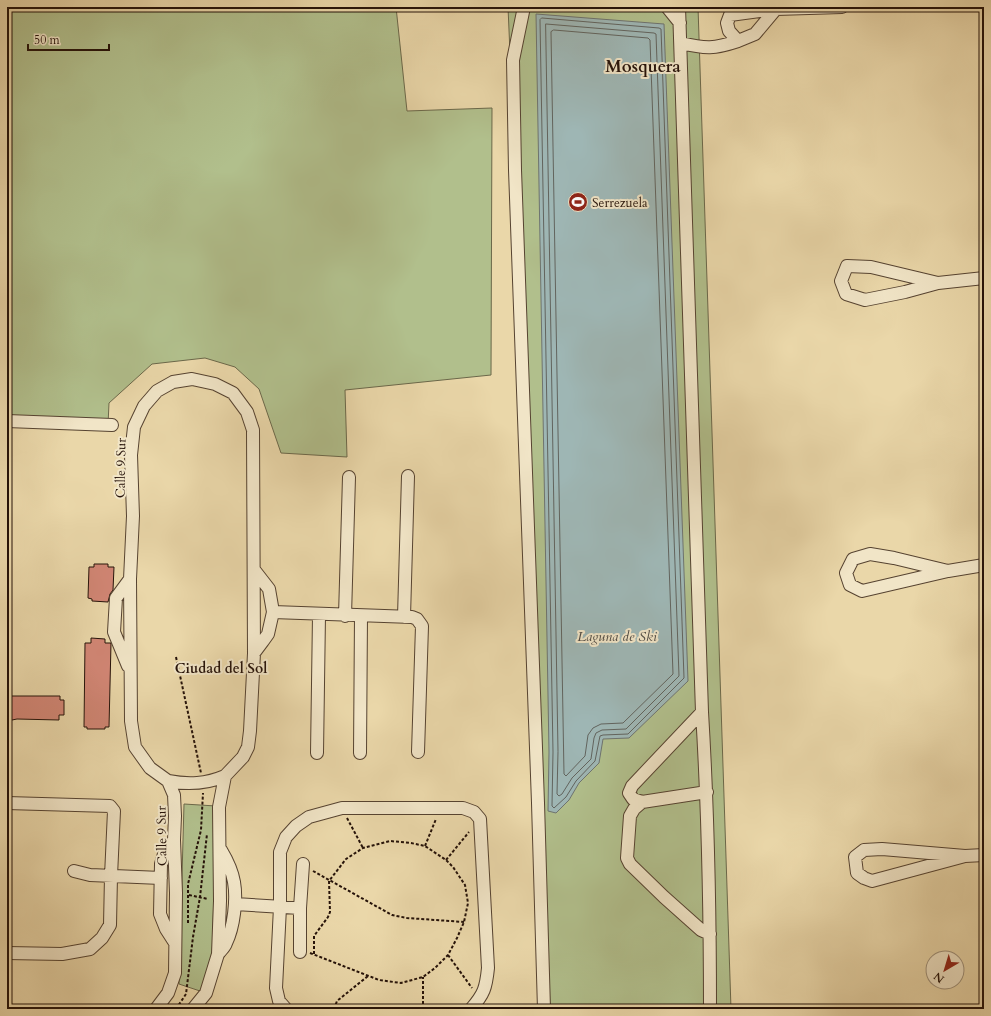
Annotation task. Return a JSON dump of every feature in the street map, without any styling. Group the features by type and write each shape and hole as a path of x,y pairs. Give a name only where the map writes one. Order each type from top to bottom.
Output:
{"street":[{"path":"524,7 513,60 515,170 544,1009"},
{"path":"667,7 680,23"},
{"path":"679,7 702,712 707,792 710,1009"},
{"path":"738,41 729,31 727,23 730,15 776,9 842,7"},
{"path":"681,43 699,47 716,48 738,41 755,34 776,9"},
{"path":"938,282 871,267 847,266 841,281 846,294 865,300 905,292 938,282 984,278"},
{"name":"Calle 9 Sur","path":"156,1009 168,993 176,973 175,816 174,795 168,781 150,768 135,747 131,722 130,579 134,516 132,455 134,427 144,406 157,391 173,382 192,379 215,384 233,393 247,412 253,430 255,571 254,653 250,731 248,747 243,757 225,776"},
{"path":"7,421 112,425"},
{"path":"404,617 408,476"},
{"path":"345,616 349,477"},
{"path":"948,571 894,558 870,554 853,559 846,573 850,585 862,591 948,571 984,566"},
{"path":"254,653 268,634 273,612 269,589 255,571"},
{"path":"273,612 345,616 404,617 417,619 422,626 418,752"},
{"path":"318,753 319,615"},
{"path":"360,753 361,616"},
{"path":"702,712 632,786 629,793 633,799 642,802 707,792"},
{"path":"168,781 180,783 203,783 225,776 219,807 220,902 218,954 206,993 193,1009"},
{"path":"642,802 634,809 630,816 627,858 630,864 701,930 710,934"},
{"path":"7,804 110,806 114,811 110,926 102,938 90,949 62,954 7,953"},
{"path":"286,1009 279,1001 276,988 280,907 280,852 286,837 296,826 309,817 342,808 463,808 474,812 480,819 488,968 486,985 480,998 471,1009"},
{"path":"174,840 164,854 161,864 160,914 166,929 176,943"},
{"path":"218,954 226,943 232,926 235,904 234,882 229,864 220,848"},
{"path":"965,856 872,881 864,878 858,873 855,857 864,850 882,849 965,856 984,855"},
{"path":"300,952 300,908 303,864"},
{"path":"74,871 90,875 161,878"},
{"path":"235,904 300,908"}],"path":[{"path":"176,656 203,783 202,830 188,884 188,924"},
{"path":"342,808 363,848"},
{"path":"425,846 441,808"},
{"path":"446,860 480,819"},
{"path":"176,1009 186,994 193,936 200,897 207,832"},
{"path":"390,841 411,842 425,846 446,860 453,867 465,885 468,903 464,922 448,956 423,977 401,983 379,980 314,955 314,936 328,918 330,912 329,881 346,859 363,848 390,841"},
{"path":"303,864 329,881 392,915 407,918 464,922"},
{"path":"176,893 220,902"},
{"path":"185,974 187,954"},
{"path":"448,956 480,998"},
{"path":"334,1009 337,1001 368,976"},
{"path":"423,977 423,1009"}],"green space":[{"path":"7,7 396,7 407,111 492,108 491,375 345,390 347,457 281,453 259,389 235,367 205,358 152,364 109,403 108,425 7,417"},
{"path":"508,7 698,7 731,1009 549,1009 545,861"},
{"path":"184,804 216,806 212,969 203,992 179,984"}],"water":[{"name":"Laguna de Ski","path":"536,14 664,24 688,681 629,738 603,739 599,763 579,783 569,800 556,813 548,811 549,752"}],"building":[{"path":"94,564 108,564 108,567 114,567 113,590 110,594 108,602 92,601 92,599 88,598 89,567 94,567"},
{"path":"91,638 105,639 105,643 111,643 109,727 105,727 105,729 87,729 87,727 84,727 85,643 91,643"},
{"path":"7,696 60,696 60,700 64,700 64,715 59,715 59,720 17,719 7,721"}],"place":[{"name":"Serrezuela","path":"578,202"}],"district":[{"name":"Mosquera","path":"643,66"},
{"name":"Ciudad del Sol","path":"221,668"}]}
